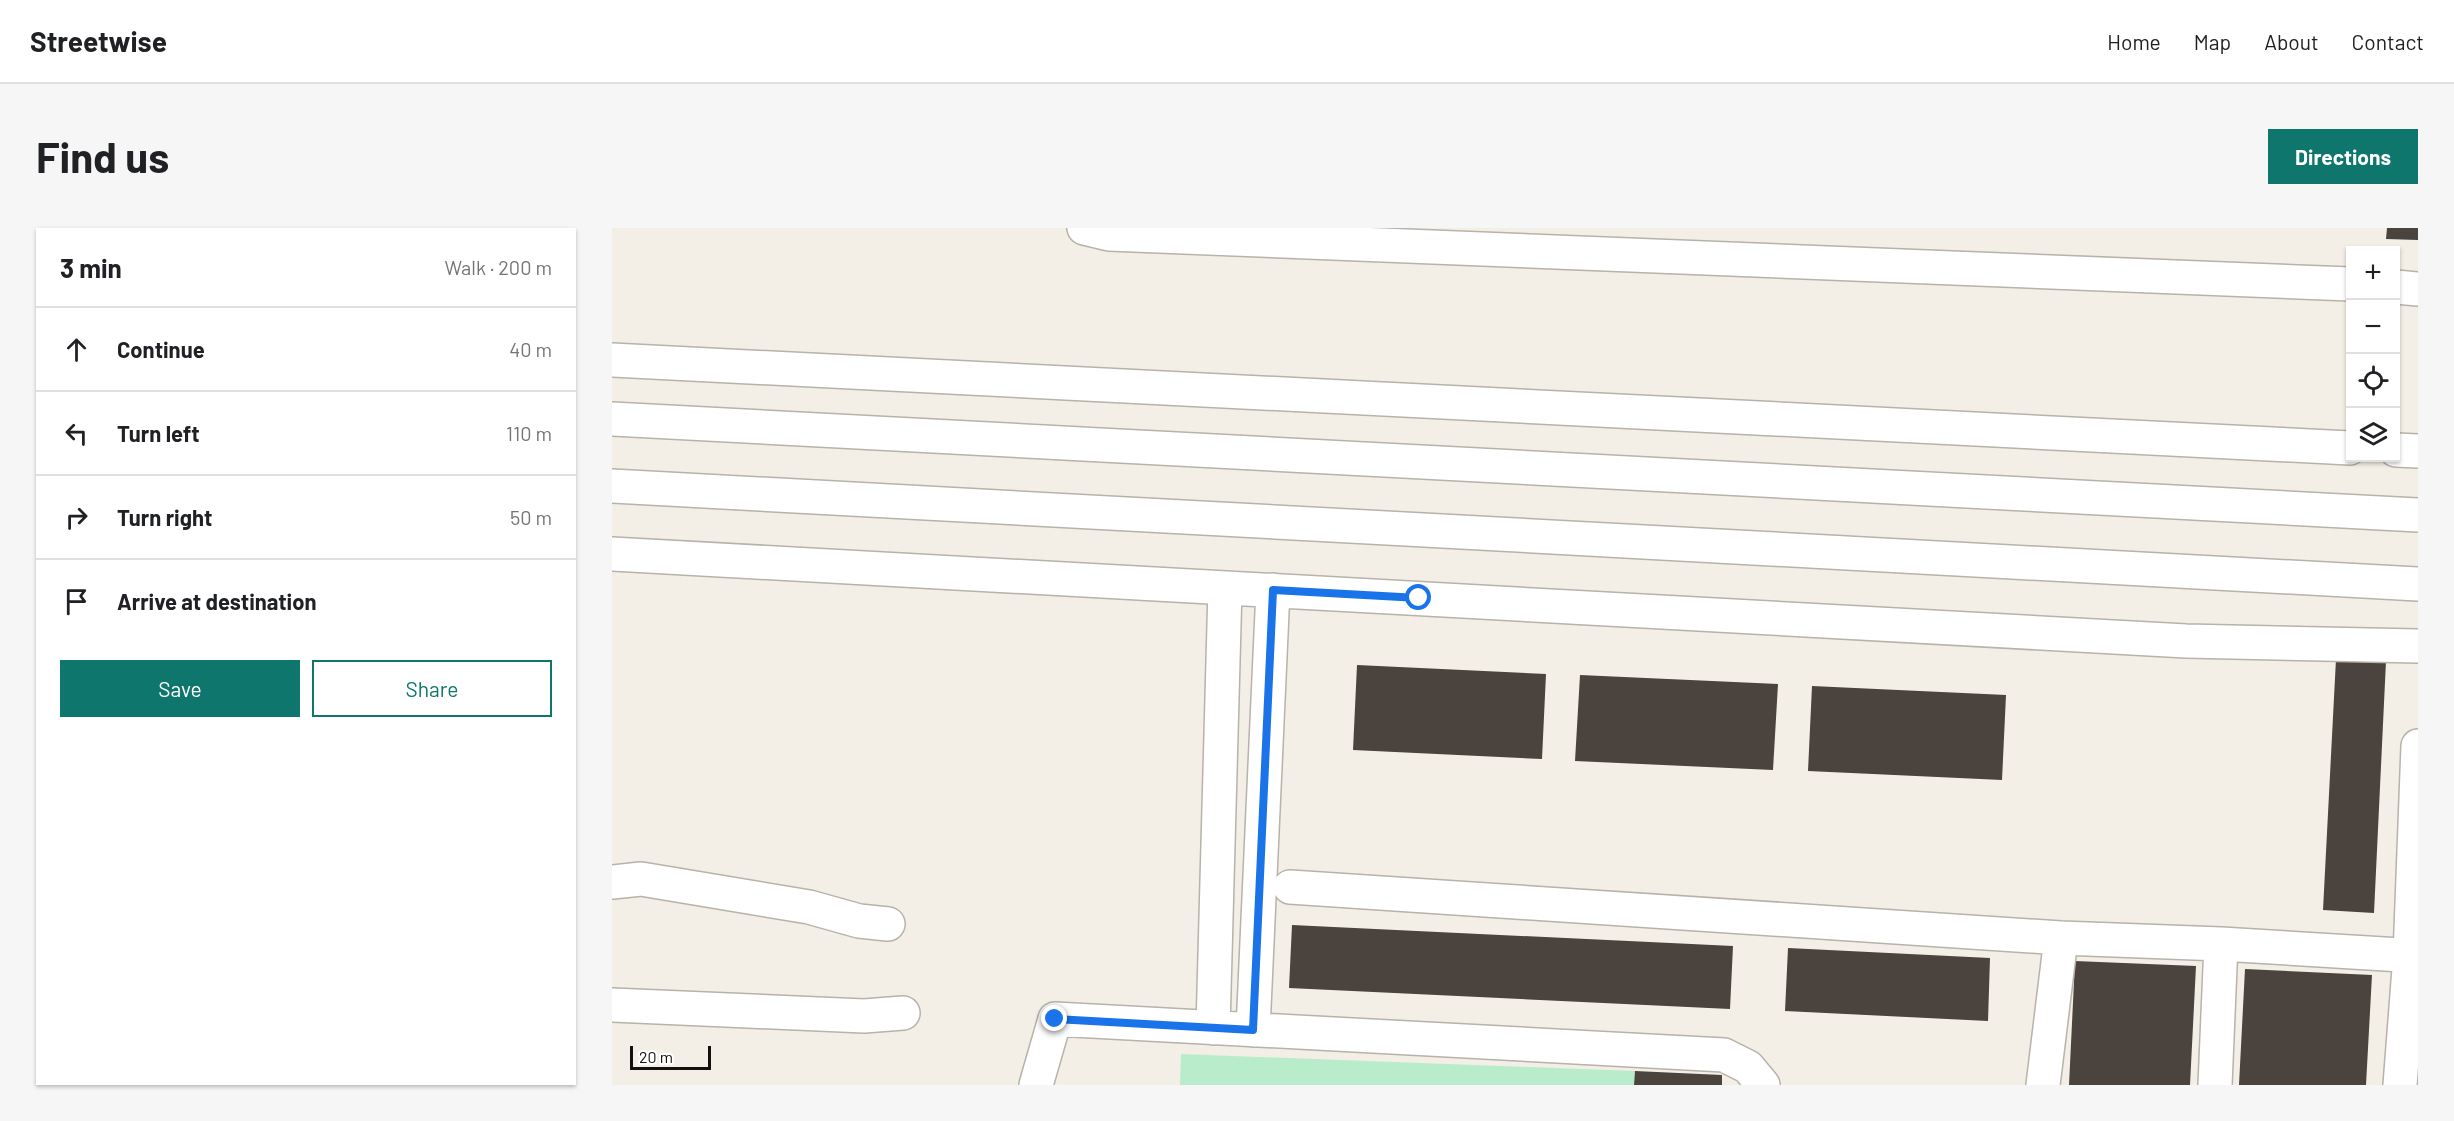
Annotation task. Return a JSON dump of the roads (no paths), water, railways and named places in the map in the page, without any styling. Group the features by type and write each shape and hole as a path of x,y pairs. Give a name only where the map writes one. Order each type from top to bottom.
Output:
{"street":[{"path":"1084,228 1121,235 2346,284"},
{"path":"2400,287 2418,289"},
{"path":"612,360 2346,448"},
{"path":"612,419 2418,515"},
{"path":"2400,450 2418,451"},
{"path":"612,486 2418,584"},
{"path":"612,554 2186,641 2418,646"},
{"path":"1212,1028 1225,588"},
{"path":"1253,1030 1273,590"},
{"path":"2400,1085 2414,956 2418,746"},
{"path":"612,882 641,879 809,907 859,921 888,924"},
{"path":"1290,887 2061,938 2221,944 2414,956"},
{"path":"2043,1085 2061,938"},
{"path":"2215,1085 2221,944"},
{"path":"612,1005 864,1016 903,1013"},
{"path":"1036,1085 1055,1019 1724,1055 1748,1067 1763,1085"}]}
